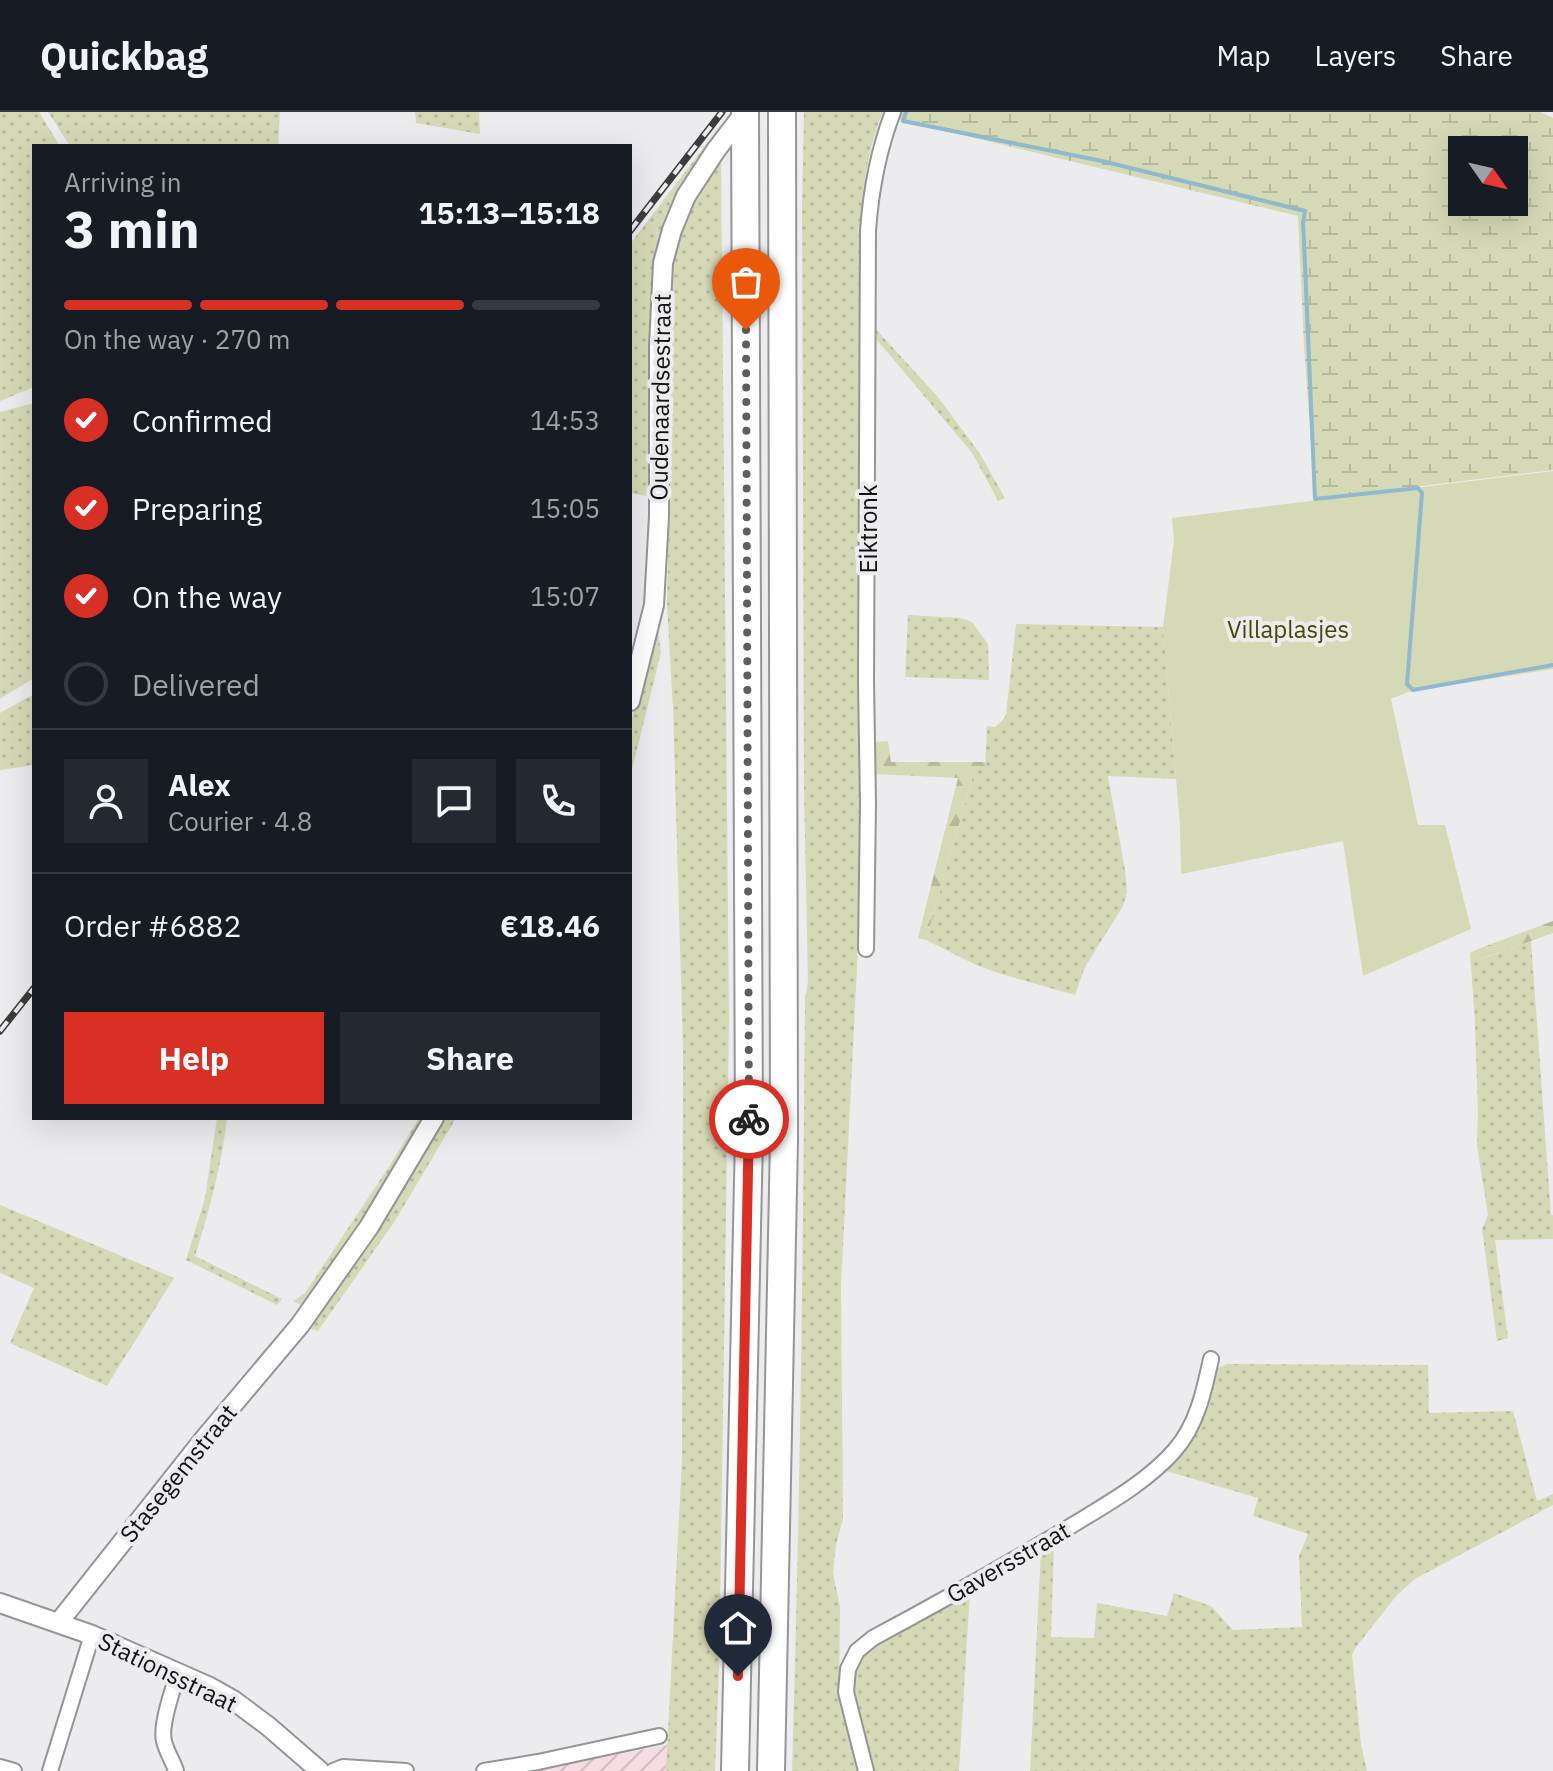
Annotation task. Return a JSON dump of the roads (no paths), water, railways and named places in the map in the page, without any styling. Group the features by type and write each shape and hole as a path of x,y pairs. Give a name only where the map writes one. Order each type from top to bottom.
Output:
{"highway":[{"path":"735,1771 749,1137 745,112"},
{"path":"771,1771 784,1140 782,120"}],"street":[{"name":"Oudenaardsestraat","path":"632,693 654,605 659,516 659,346 663,263 686,196 745,112"},
{"name":"Eiktronk","path":"866,949 868,231 876,165 893,112"},
{"name":"Stasegemstraat","path":"59,1622 204,1439 300,1325 369,1227 433,1120"},
{"name":"Gaversstraat","path":"866,1771 846,1692 848,1669 857,1651 873,1638 998,1570 1116,1498 1158,1467 1177,1448 1191,1425 1203,1397 1211,1359"},
{"name":"Stationsstraat","path":"0,1603 92,1635 210,1687 252,1713 320,1771"},
{"path":"50,1771 92,1635"},
{"path":"176,1771 163,1739 170,1693 179,1673"},
{"path":"484,1771 659,1736"},
{"path":"0,1767 14,1771"},
{"path":"333,1771 343,1767 406,1771"}],"waterway":[{"path":"906,112 903,121 1102,161 1305,211 1303,223 1315,499 1418,488 1422,493 1407,684 1413,690 1553,665"}],"railway":[{"path":"632,228 722,112"},
{"path":"0,1031 32,991"}],"park label":[{"name":"Villaplasjes","path":"1288,629"}]}
